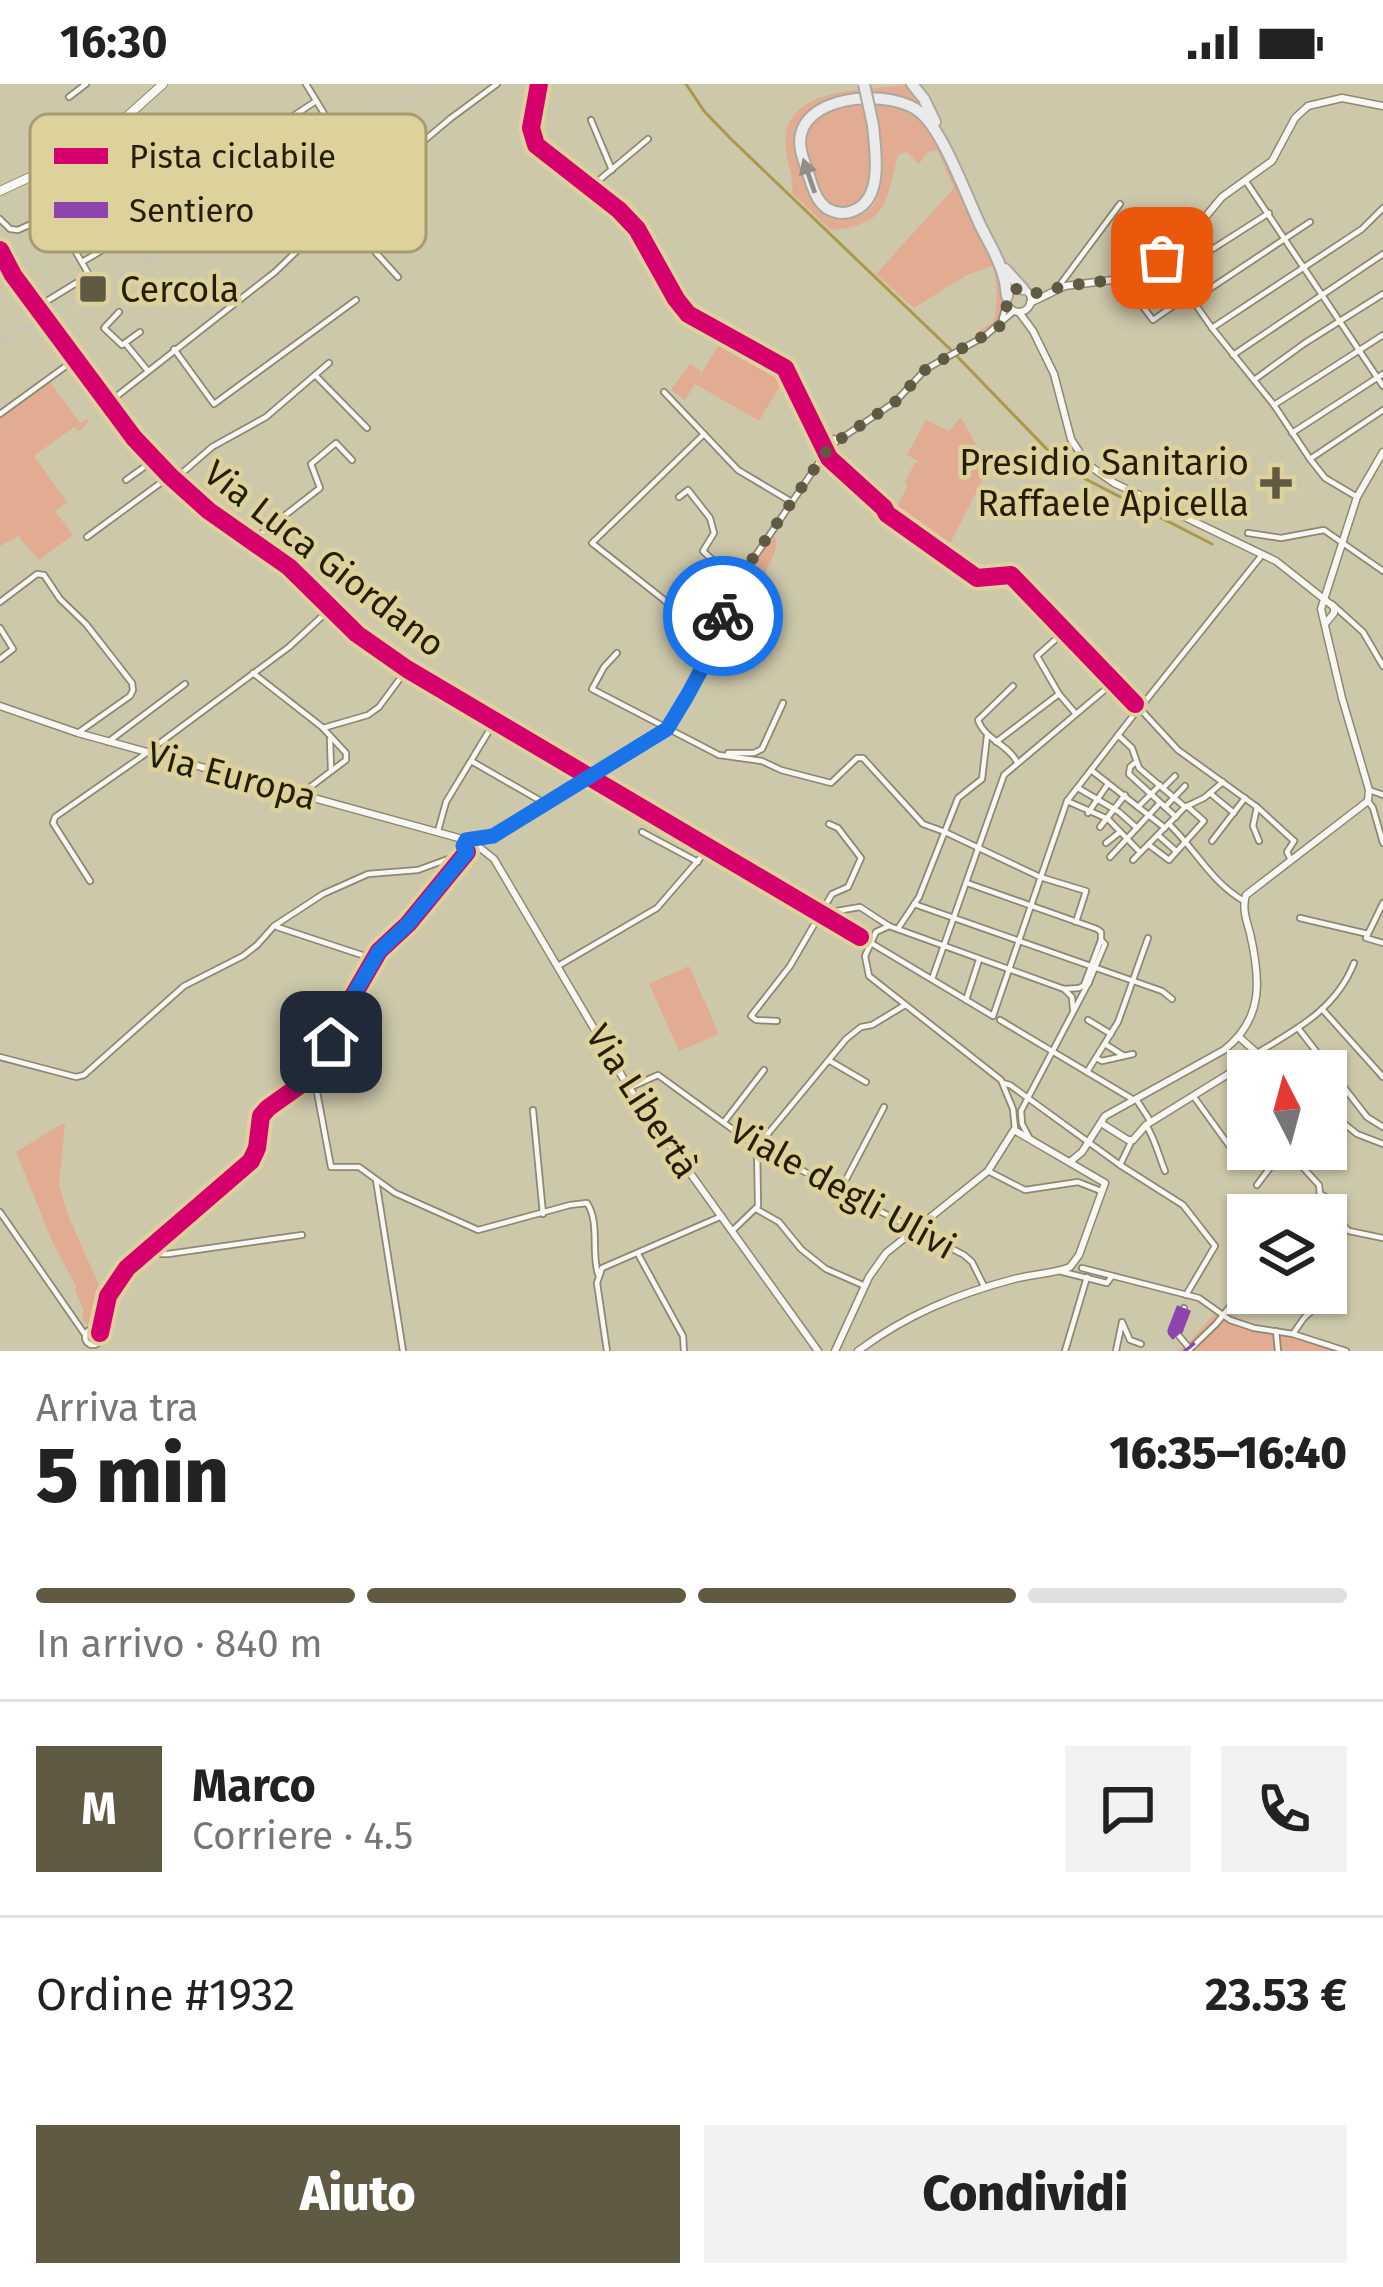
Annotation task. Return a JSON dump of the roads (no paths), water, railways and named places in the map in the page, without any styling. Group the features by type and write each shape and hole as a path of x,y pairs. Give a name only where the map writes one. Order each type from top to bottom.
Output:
{"highway":[{"path":"864,84 873,125 873,187 866,202 844,213 828,209 817,197 801,152 802,129 808,118 830,105 860,99 884,98 908,105 927,119 940,142 1001,270 1007,299"},
{"path":"914,86 1004,268 1027,298"}],"main road":[{"path":"130,114 163,84"},
{"path":"0,191 30,179"}],"street":[{"path":"69,97 86,84"},
{"path":"306,84 324,114"},
{"path":"426,139 497,84"},
{"path":"539,84 532,122 536,145 638,229 688,314 785,368 825,452 890,517 976,578 1011,575 1139,704"},
{"path":"473,842 474,853 467,852 463,846 473,842 493,836 667,729 715,644 736,583 838,439 895,402 934,364 1001,325 1027,298 1122,279 1188,240 1222,197 1273,161 1295,118 1308,106 1342,98 1383,106"},
{"path":"296,114 316,101"},
{"path":"591,120 612,170"},
{"path":"591,187 647,140"},
{"path":"1245,180 1383,386"},
{"path":"1054,290 1120,204"},
{"path":"1212,328 1362,229 1383,208"},
{"path":"1175,273 1269,213"},
{"path":"0,219 10,229 30,224"},
{"path":"1122,279 1153,320 1310,222"},
{"name":"Via Luca Giordano","path":"0,250 33,302 154,460 209,512 290,567 357,634 407,669 860,937"},
{"path":"33,302 42,304 86,278 76,252"},
{"path":"82,262 97,252"},
{"path":"108,403 296,252"},
{"path":"377,252 398,277"},
{"path":"1233,355 1383,254"},
{"path":"1162,258 1310,460 1325,478 1357,496"},
{"path":"1001,325 1013,289 1027,298 1033,331 1057,383 1071,439 1088,464 1114,483 1285,567 1327,607 1363,632 1383,666"},
{"path":"1254,380 1383,295"},
{"path":"1007,299 1033,331"},
{"path":"174,350 214,404 356,300"},
{"path":"119,312 104,328 122,345 140,332"},
{"path":"1274,405 1383,335"},
{"path":"125,343 148,371"},
{"path":"0,413 77,358"},
{"path":"87,537 212,447 266,417 328,363"},
{"path":"316,376 367,428"},
{"path":"1292,433 1380,376"},
{"path":"664,392 739,470 792,502"},
{"path":"1310,460 1383,410"},
{"path":"704,434 592,543 715,644"},
{"path":"816,434 838,439"},
{"path":"252,542 320,488 311,464 336,443 352,460"},
{"path":"1383,452 1357,496 1328,587 1324,626 1383,843"},
{"path":"126,481 154,460"},
{"path":"679,497 688,490 710,518 714,533 703,551 736,583"},
{"path":"1248,532 1282,538 1324,530 1383,571"},
{"path":"997,1018 1066,801 1262,555"},
{"path":"0,602 37,574 44,574 131,683 130,696 78,734"},
{"path":"1312,589 1328,587"},
{"path":"90,881 53,820 289,647 330,609"},
{"path":"0,628 13,649 0,659"},
{"path":"1066,630 1037,656 1076,714"},
{"path":"617,652 592,689 719,755 762,760 831,783 857,758 863,758 923,824 1040,877 1086,891 1076,922"},
{"path":"326,731 368,715 407,669"},
{"path":"253,674 326,731 347,757 300,794"},
{"path":"932,980 1004,775 1114,682"},
{"path":"108,742 185,684"},
{"path":"1013,686 978,720 987,736 1017,762"},
{"path":"995,742 1059,694"},
{"path":"719,755 754,753 762,748 783,703"},
{"name":"Via Europa","path":"0,706 78,734 473,842"},
{"path":"1139,712 1178,750 1257,807 1294,842"},
{"path":"437,831 446,802 495,721"},
{"path":"326,731 331,770"},
{"path":"1118,735 1132,748 1150,794 1176,817"},
{"path":"898,928 914,904 958,798 982,779 987,736"},
{"path":"471,761 546,804"},
{"path":"1137,762 1129,774 1161,787 1219,833"},
{"path":"1091,770 1186,841 1212,874 1244,901"},
{"path":"1138,807 1174,776"},
{"path":"1133,860 1186,807 1223,782"},
{"path":"1088,813 1108,784"},
{"path":"1110,856 1149,815 1185,787"},
{"path":"1077,788 1116,809 1137,828"},
{"path":"1369,790 1383,795"},
{"path":"1210,793 1234,813"},
{"path":"1100,827 1125,795"},
{"path":"1212,841 1245,798"},
{"path":"1066,801 1108,819 1141,853"},
{"path":"1071,1161 1105,1116 1239,1037 1258,991 1244,901 1251,889 1368,801"},
{"path":"1257,807 1253,826 1259,841"},
{"path":"1148,845 1167,861 1204,820"},
{"path":"778,1021 751,1016 790,966 832,894 848,887 861,858 838,828 829,824"},
{"path":"642,832 698,862"},
{"path":"1106,843 1120,832"},
{"path":"1158,835 1177,851"},
{"path":"1291,860 1287,852 1294,842 1303,840 1311,846"},
{"name":"Via Libertà","path":"473,842 494,859 629,1088 818,1351"},
{"path":"558,966 657,908 709,847"},
{"path":"96,1351 93,1335 117,1280 251,1161 260,1116 313,1076 379,951 408,924 467,852"},
{"path":"0,1057 76,1077 84,1075 184,986 243,956 274,926 323,894 368,874 418,870 448,859 459,862"},
{"path":"835,1351 886,1253 988,1171 1016,1130 1017,1110 1053,1052 1093,969 1101,940 1097,929 967,883"},
{"path":"1366,936 1383,903"},
{"path":"914,904 1162,991 1172,999"},
{"path":"820,913 865,908 889,926 1064,989 1086,985"},
{"path":"874,916 876,932 864,962 869,976 997,1076 1030,1138"},
{"path":"1300,918 1383,943"},
{"path":"274,926 374,959"},
{"path":"876,932 889,926"},
{"path":"1087,1072 1118,1022 1148,938"},
{"path":"871,943 1135,1100 1165,1171"},
{"path":"966,1000 979,958"},
{"path":"1262,1050 1322,1009 1342,988 1354,963"},
{"path":"1064,989 1073,1000 1073,1012"},
{"path":"732,1231 756,1208 757,1147 845,1039 905,1005"},
{"path":"1322,1009 1382,1074"},
{"path":"1088,1020 1111,1034"},
{"path":"1298,1028 1367,1117 1383,1127"},
{"path":"1239,1037 1254,1050"},
{"path":"1105,1044 1124,1056"},
{"path":"1096,1058 1102,1061 1133,1054"},
{"path":"828,1060 866,1082"},
{"path":"724,1122 764,1070"},
{"name":"Viale degli Ulivi","path":"629,1088 658,1075 757,1147 969,1259 984,1287"},
{"path":"313,1076 329,1166 356,1166 410,1200 474,1230 581,1203 591,1207 607,1351"},
{"path":"1120,1165 1132,1140 1149,1124 1227,1076"},
{"path":"1003,1083 1183,1205 1215,1246 1186,1294"},
{"path":"1194,1096 1227,1143"},
{"path":"841,1189 884,1107"},
{"path":"533,1110 543,1214"},
{"path":"1100,1123 1132,1140"},
{"path":"1347,1125 1383,1144"},
{"path":"1016,1130 1105,1183 1078,1265"},
{"path":"1082,1167 1089,1142"},
{"path":"1257,1186 1269,1170"},
{"path":"1305,1170 1319,1185 1320,1194"},
{"path":"988,1171 1025,1190 1078,1182 1103,1192"},
{"path":"376,1180 404,1351"},
{"path":"756,1208 779,1222 826,1269 865,1286"},
{"path":"0,1212 81,1328 93,1335"},
{"path":"598,1274 606,1264 722,1216"},
{"path":"1347,1231 1383,1238"},
{"path":"147,1250 168,1254 302,1235"},
{"path":"638,1254 683,1336 684,1351"},
{"path":"1078,1265 1087,1277"},
{"path":"858,1351 892,1326 957,1296 1078,1265 1199,1298 1254,1328 1293,1334 1346,1351"},
{"path":"1059,1271 1107,1283 1112,1276"},
{"path":"1064,1351 1087,1277"},
{"path":"1184,1308 1175,1331 1189,1350 1227,1310"},
{"path":"1293,1334 1308,1314"},
{"path":"1116,1351 1122,1322 1130,1340"},
{"path":"1276,1331 1278,1351"},
{"path":"1116,1351 1130,1340 1141,1344"}],"waterway":[{"path":"686,84 731,139 951,350 1066,469 1212,544"}],"railway":[{"path":"380,114 425,84"},
{"path":"0,343 161,252"}],"place":[{"name":"Cercola","path":"93,289"},
{"name":"Presidio Sanitario Raffaele Apicella","path":"1276,483"}]}
